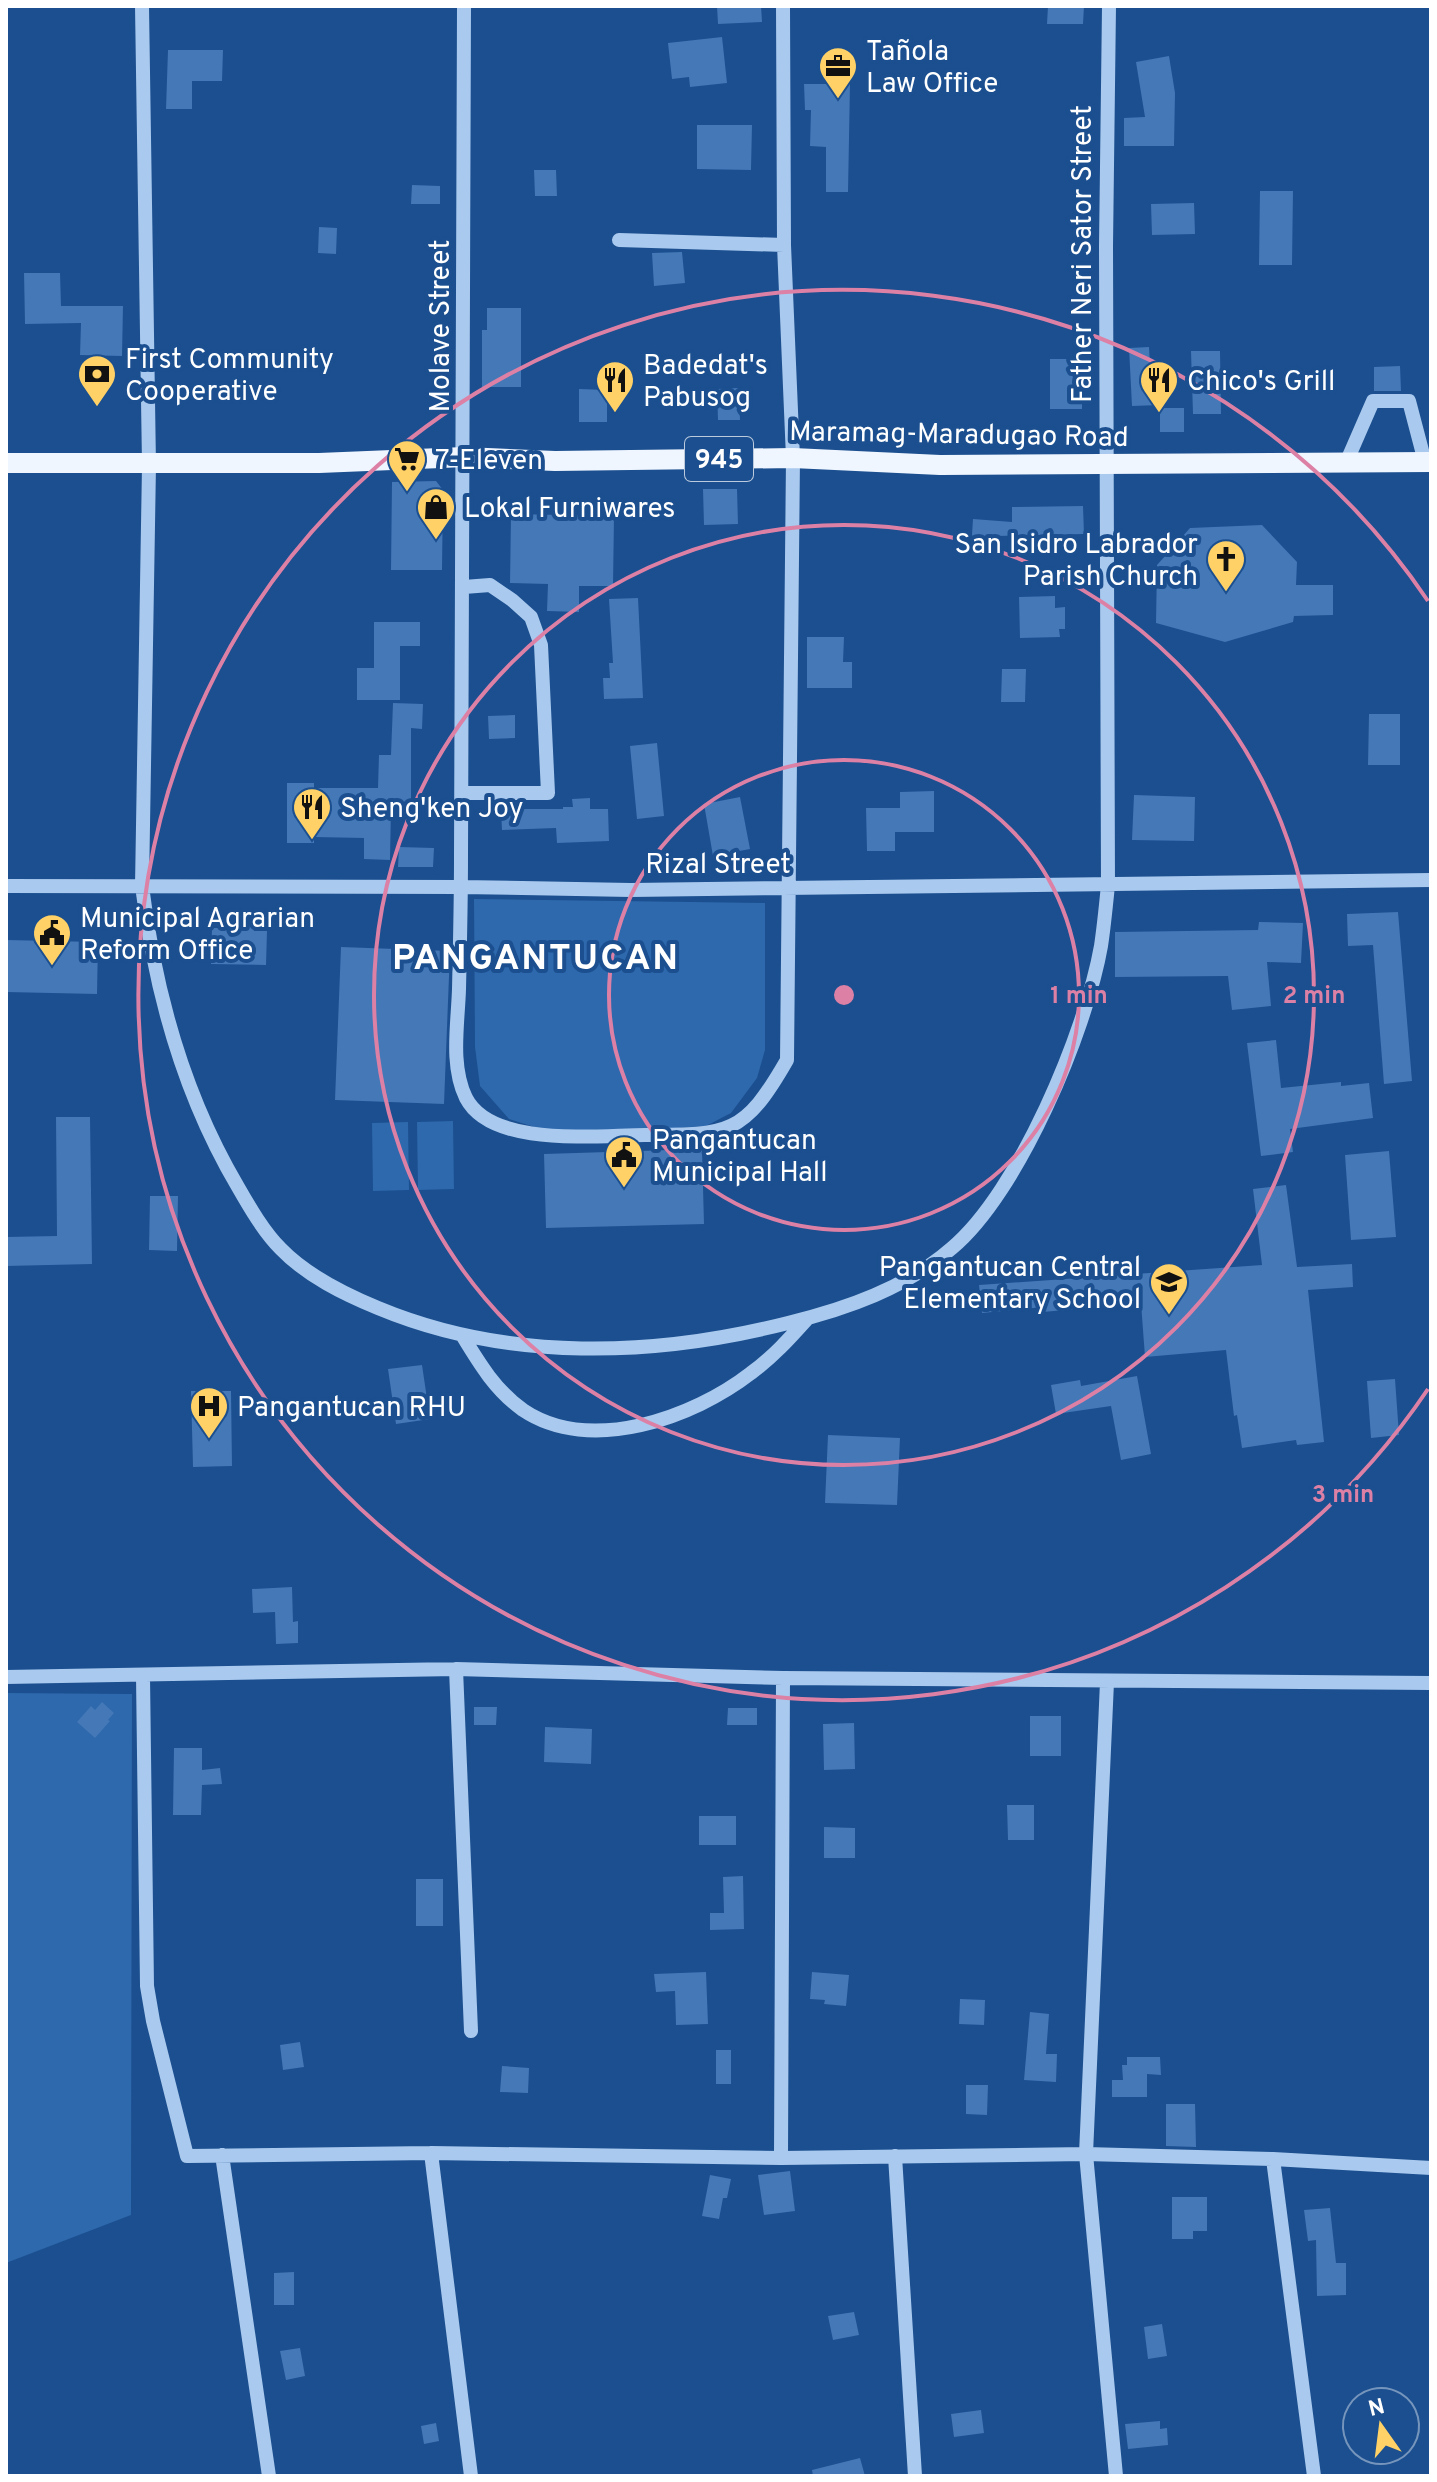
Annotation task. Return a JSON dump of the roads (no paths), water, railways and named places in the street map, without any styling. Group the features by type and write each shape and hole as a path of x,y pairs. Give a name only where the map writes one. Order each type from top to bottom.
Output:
{"main road":[{"name":"Maramag-Maradugao Road","path":"6,463 149,465 465,457 555,461 793,458 940,465 1428,462"}],"street":[{"name":"Father Neri Sator Street","path":"142,6 149,465 142,886 150,947 175,1050 221,1158 249,1206 281,1249 313,1275 391,1314 462,1335 527,1345 641,1348 697,1342 808,1318 863,1301 914,1276 955,1247 992,1202 1030,1141 1087,1002 1101,947 1108,885 1109,6"},
{"name":"Molave Street","path":"464,6 465,457 461,887 456,1060 467,1100 496,1125 532,1134 603,1136 709,1133 737,1125 761,1104 787,1060 793,458 784,245 783,6"},
{"path":"619,240 784,245"},
{"path":"1346,463 1373,401 1409,401 1428,462"},
{"path":"462,793 548,793 541,645 537,630 531,617 490,585 464,587"},
{"name":"Rizal Street","path":"6,886 631,890 1431,880"},
{"path":"462,1335 492,1383 524,1410 557,1427 594,1432 649,1424 708,1400 748,1376 780,1350 808,1318"},
{"path":"456,1669 471,2031"},
{"path":"6,1677 456,1669 783,1678 1431,1683"},
{"path":"143,1676 147,1986 187,2156 431,2153 781,2158 1086,2154 1273,2159 1431,2168"},
{"path":"781,2158 783,1678"},
{"path":"1107,1682 1086,2154 1116,2476"},
{"path":"431,2153 471,2476"},
{"path":"222,2155 269,2476"},
{"path":"895,2156 915,2476"},
{"path":"1273,2159 1314,2476"}],"place":[{"name":"Tañola Law Office","path":"838,100"},
{"name":"First Community Cooperative","path":"97,408"},
{"name":"Badedat's Pabusog","path":"615,414"},
{"name":"Chico's Grill","path":"1159,414"},
{"name":"7-Eleven","path":"407,493"},
{"name":"Lokal Furniwares","path":"436,541"},
{"name":"San Isidro Labrador Parish Church","path":"1226,593"},
{"name":"Sheng'ken Joy","path":"312,841"},
{"name":"Municipal Agrarian Reform Office","path":"52,967"},
{"name":"Pangantucan Municipal Hall","path":"624,1189"},
{"name":"Pangantucan Central Elementary School","path":"1169,1316"},
{"name":"Pangantucan RHU","path":"209,1440"}],"district":[{"name":"PANGANTUCAN","path":"536,956"}]}
